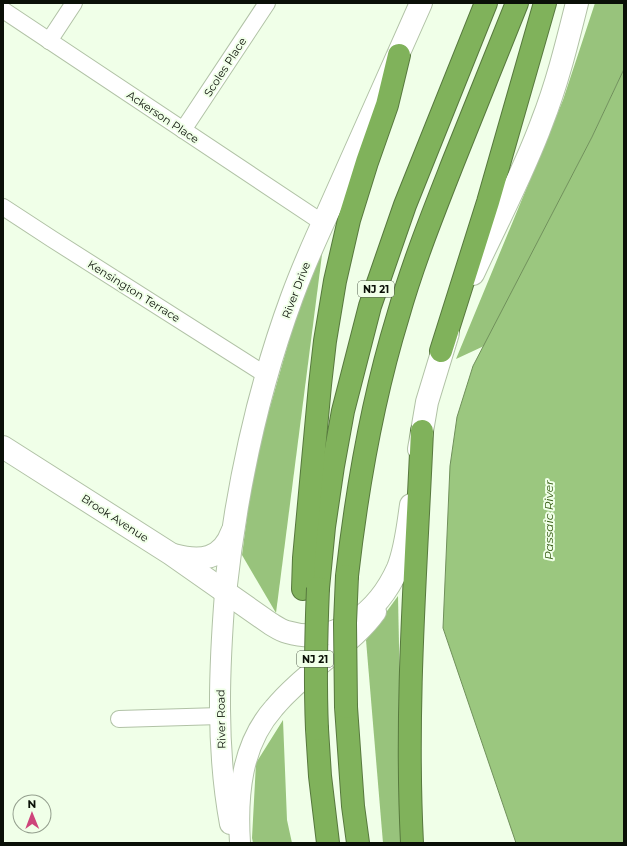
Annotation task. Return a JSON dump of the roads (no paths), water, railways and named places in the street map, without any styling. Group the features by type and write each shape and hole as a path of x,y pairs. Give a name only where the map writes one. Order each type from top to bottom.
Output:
{"highway":[{"name":"NJ 21","path":"310,589 324,527 341,419 370,306 406,205 486,3"},
{"name":"NJ 21","path":"358,843 353,806 346,707 345,623 347,576 353,523 371,417 383,366 398,315 433,215 517,3"},
{"path":"441,351 488,202 545,3"},
{"path":"328,843 320,776 317,729 306,663 310,589 304,558 320,385 325,341 335,281 351,212 387,105 399,55"},
{"path":"412,843 410,742 411,648 422,431"}],"main road":[{"name":"River Drive","path":"225,593 233,528 246,457 266,375 292,296 421,3"},
{"path":"233,528 233,547 236,564 248,598 257,612 271,624 286,632 302,635 320,635 337,631 368,612 390,583 399,566 407,528 427,402 441,351 452,319 525,164 543,122 562,61 577,3"},
{"name":"Brook Avenue","path":"3,447 171,554 271,624"},
{"path":"171,554 192,558 203,558 213,555 221,550 228,542 233,528"}],"street":[{"path":"49,41 74,3"},
{"name":"Scoles Place","path":"183,130 267,3"},
{"name":"Ackerson Place","path":"3,10 323,223"},
{"name":"Kensington Terrace","path":"3,207 266,375"},
{"path":"240,843 240,783 245,763 261,725 273,708 288,693 358,632 372,617 386,595 399,566"},
{"name":"River Road","path":"225,593 220,666 222,775 234,843"},
{"path":"119,719 220,716"}],"water":[{"name":"Passaic River","path":"624,69 624,843 516,843 443,628 450,466 457,417 473,366 592,137"}]}
